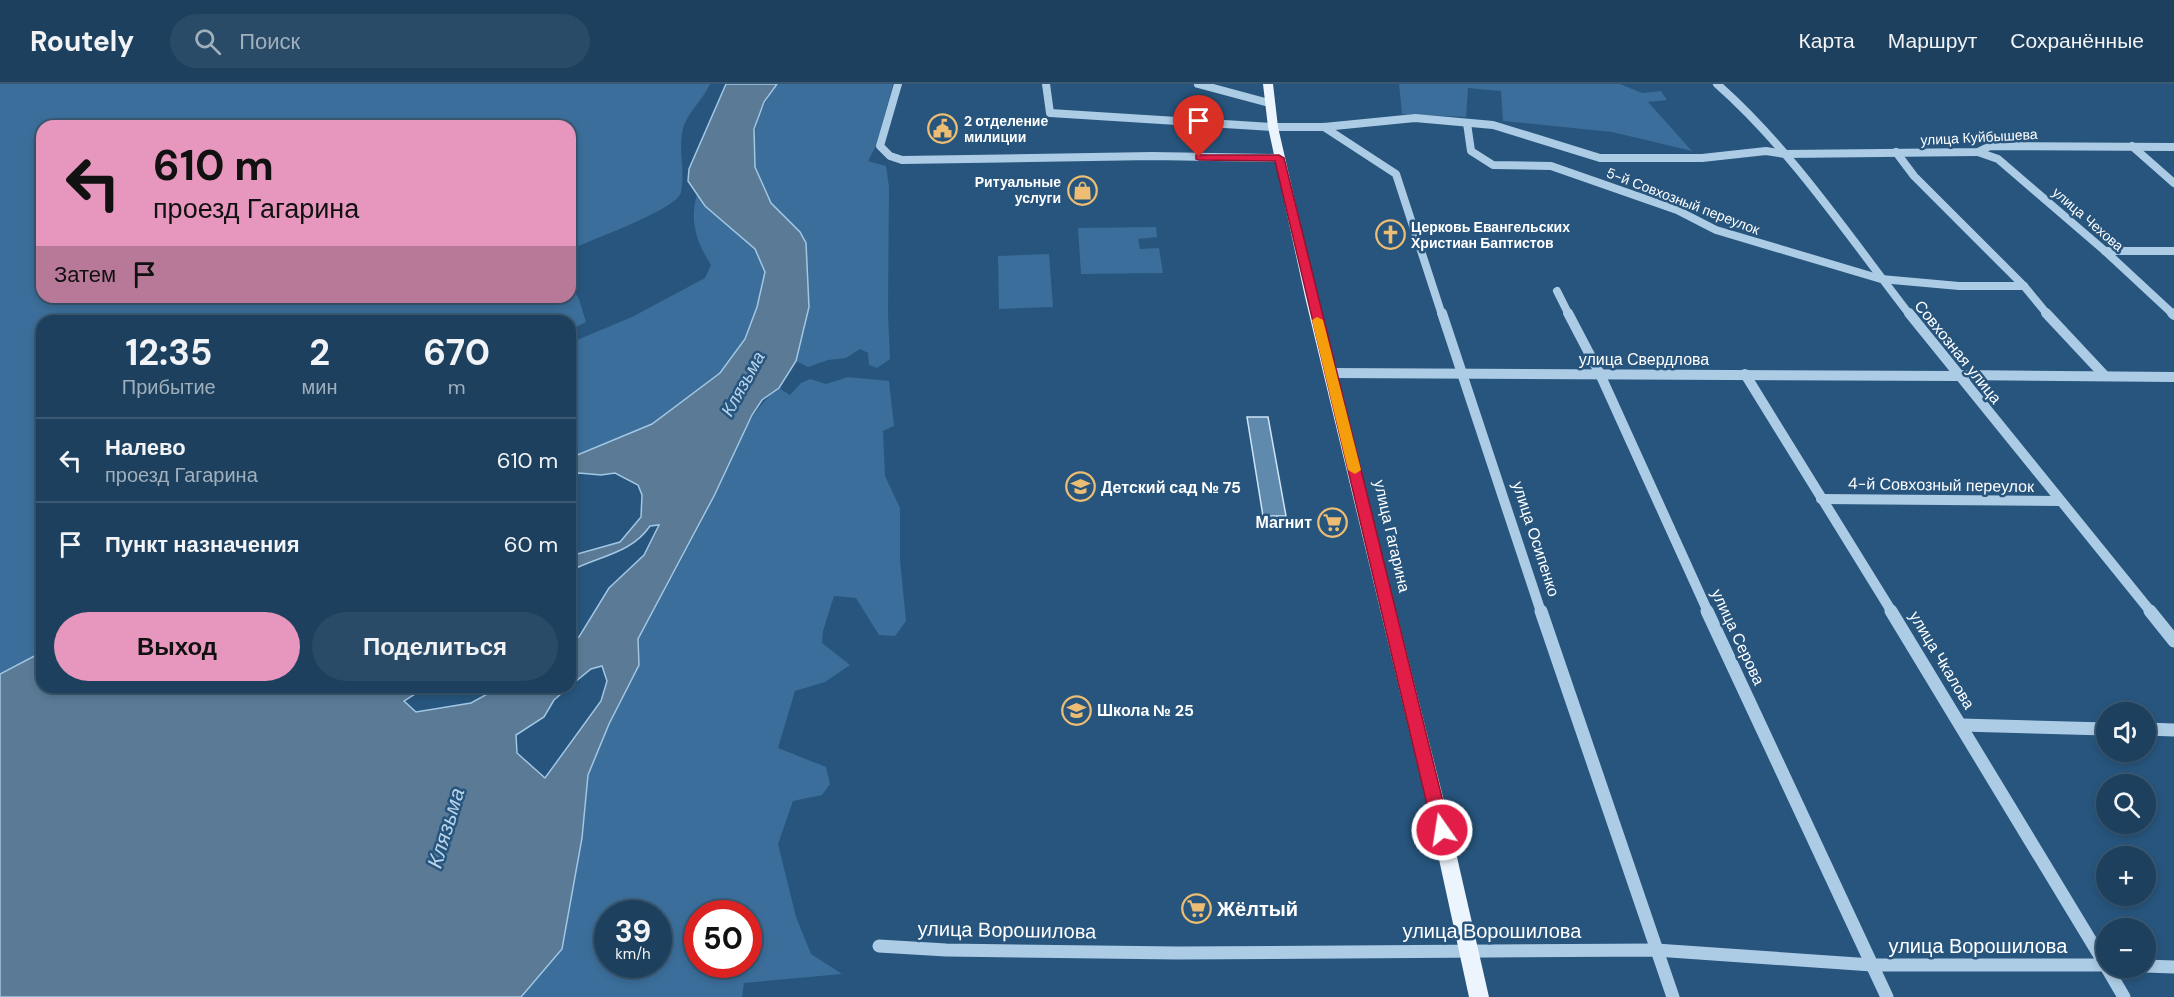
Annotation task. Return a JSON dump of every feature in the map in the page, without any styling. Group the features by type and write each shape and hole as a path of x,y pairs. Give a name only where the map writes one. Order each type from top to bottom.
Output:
{"main road":[{"name":"улица Гагарина","path":"1268,84 1269,103 1279,158 1437,809 1479,997"}],"street":[{"path":"898,84 880,146 890,156 902,160 1152,156 1279,158"},
{"name":"улица Куйбышева","path":"1046,84 1050,113 1273,127 1324,127 1398,118 1493,125 1600,158 1702,158 1766,151 1785,154 1978,152 1990,146 2174,147"},
{"path":"1198,84 1269,103"},
{"name":"Совхозная улица","path":"1717,84 1740,104 1785,154 1958,376 2104,552 2174,641"},
{"name":"5-й Совхозный переулок","path":"1467,123 1471,151 1493,165 1551,166 1677,210 1727,233 1881,279 1959,286 2024,286"},
{"name":"улица Осипенко","path":"1324,127 1396,174 1673,997"},
{"path":"2132,147 2174,183"},
{"path":"1896,152 1914,176 2024,286 2104,375"},
{"name":"улица Чехова","path":"1978,152 1998,159 2105,251 2174,315"},
{"path":"2105,251 2174,251"},
{"name":"улица Серова","path":"1557,291 1600,374 1670,532 1887,997"},
{"name":"улица Свердлова","path":"1331,373 2174,377"},
{"name":"улица Чкалова","path":"1744,374 1961,725 2096,949"},
{"name":"4-й Совхозный переулок","path":"1821,499 2061,501"},
{"path":"1961,725 2096,729"},
{"path":"2156,729 2174,730"},
{"name":"улица Ворошилова","path":"879,946 946,950 1178,953 1656,950 1872,965 2096,966"},
{"path":"2156,966 2174,967"},
{"name":"улица Чкалова","path":"2113,978 2124,997"}],"shaded area":[{"path":"0,84 710,84 682,131 682,184 681,192 676,199 652,214 576,248 576,120 36,120 36,303 576,303 576,294 586,322 576,327 576,315 36,315 36,655 0,674"},
{"path":"777,84 893,84 876,146 868,161 886,166 889,187 890,359 877,368 869,365 868,353 860,349 846,358 828,360 808,367 796,361 800,232 770,202 756,171 754,156 756,127"},
{"path":"1399,84 1620,84 1642,93 1661,91 1667,100 1648,102 1692,151 1612,132 1503,121 1501,91 1468,88 1466,117 1402,114"},
{"path":"697,195 705,206 755,249 765,272 757,307 745,339 720,373 652,424 576,456 576,340 632,317 705,278 711,265 698,240 694,223"},
{"path":"1156,227 1157,237 1138,239 1140,249 1159,248 1163,273 1081,274 1078,228"},
{"path":"1049,254 1053,307 999,309 998,256"},
{"path":"848,377 889,381 894,426 883,431 885,476 900,508 900,560 906,621 895,636 879,635 856,598 834,596 823,631 822,643 850,665 825,682 795,691 778,748 826,767 830,784 822,795 793,801 778,844 796,917 811,954 842,974 744,983 742,997 521,997 562,949 582,838 588,775 609,724 639,666 638,639 696,533 748,424 767,399 779,388 790,395 801,383 810,379 826,384"}],"water":[{"name":"Клязьма","path":"726,84 777,84 764,102 754,129 755,167 771,203 800,232 806,243 809,307 796,361 779,388 762,400 752,415 714,496 638,639 639,665 609,724 588,775 582,838 562,949 521,997 0,997 0,674 36,655 36,693 417,693 404,701 416,712 471,703 489,693 562,693 554,700 544,717 516,735 517,753 545,778 601,701 607,681 602,666 591,669 576,681 576,638 609,588 644,555 659,525 650,526 624,549 576,568 576,554 620,542 641,517 642,495 638,485 615,473 576,474 576,456 652,424 720,373 745,339 757,307 765,272 755,249 705,206 688,181 689,169"}],"building":[{"name":"Церковь Евангельских Христиан Баптистов","path":"1381,229 1395,229 1398,241 1385,241"},
{"path":"1247,417 1268,417 1286,516 1263,516"}],"slow traffic":[{"path":"1317,320 1355,470"}],"place":[{"name":"2 отделение милиции","path":"943,129"},
{"name":"Ритуальные услуги","path":"1082,190"},
{"name":"Церковь Евангельских Христиан Баптистов","path":"1390,235"},
{"name":"Детский сад № 75","path":"1080,487"},
{"name":"Магнит","path":"1333,522"},
{"name":"Школа № 25","path":"1076,710"},
{"name":"Жёлтый","path":"1196,909"}],"route":[{"path":"1199,157 1279,158 1311,297 1381,576 1405,687 1442,830"}]}
